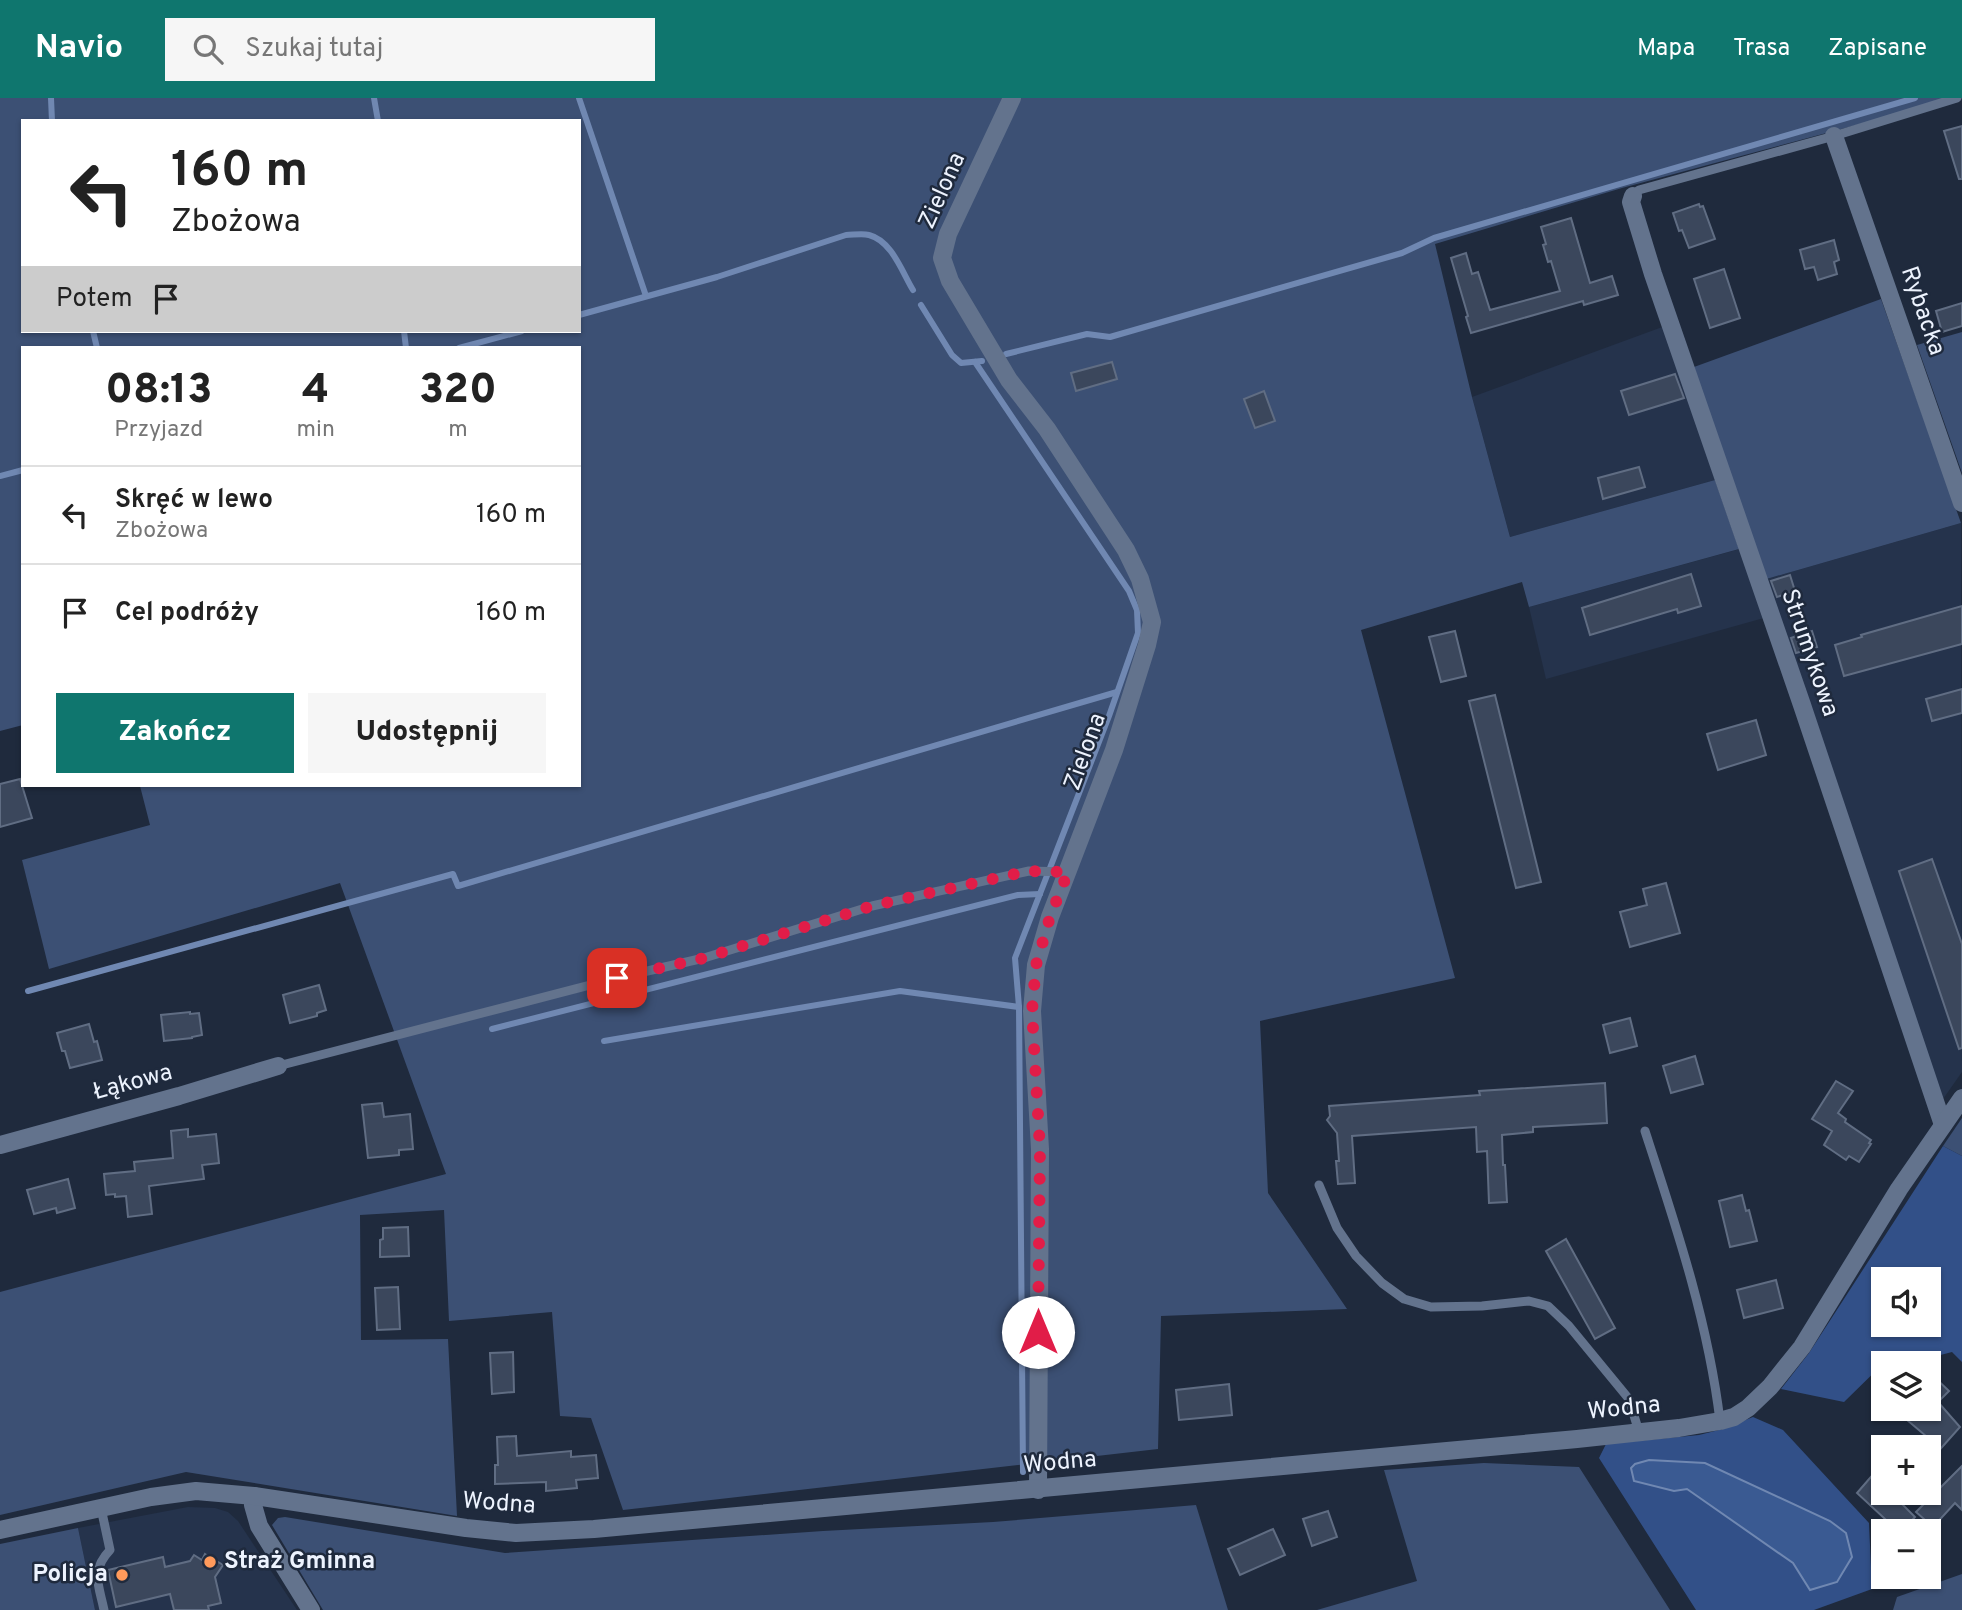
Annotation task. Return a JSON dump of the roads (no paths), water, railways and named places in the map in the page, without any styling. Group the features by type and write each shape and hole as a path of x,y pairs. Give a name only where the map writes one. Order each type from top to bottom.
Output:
{"street":[{"name":"Zielona","path":"1012,98 948,234 942,258 950,281 1009,380 1047,429 1126,550 1140,579 1152,622 1114,750 1050,917 1036,965 1032,1011 1040,1149 1038,1490"},
{"name":"Rybacka","path":"1834,136 1962,503"},
{"name":"Strumykowa","path":"1633,196 1631,202 1653,274 1943,1125"},
{"name":"Łąkowa","path":"0,1144 179,1096 278,1066"},
{"name":"Wodna","path":"0,1530 151,1497 196,1491 254,1496 516,1533 594,1529 1038,1490 1639,1432 1720,1421 1734,1417 1748,1408 1770,1387 1802,1347 1899,1189 1962,1098"},
{"path":"254,1496 253,1505 259,1526 311,1610"}],"lane":[{"path":"1633,196 1639,190 1834,136 1957,98"},
{"path":"278,1066 704,958 872,906 1028,871 1068,872"},
{"path":"1645,1131 1695,1290 1715,1378 1720,1421"},
{"path":"1318,1185 1337,1228 1356,1256 1382,1283 1404,1299 1431,1307 1482,1306 1529,1301 1548,1306 1569,1326 1629,1399 1639,1432"},
{"path":"101,1508 110,1550 100,1560 96,1572 104,1610"}],"waterway":[{"path":"51,98 52,119"},
{"path":"374,98 378,119"},
{"path":"579,98 646,296"},
{"path":"1006,354 1087,334 1110,337 1402,253 1434,238 1915,98"},
{"path":"581,314 717,277 846,235 860,234 877,238 896,258 913,290"},
{"path":"921,305 952,355 961,363 982,361"},
{"path":"93,333 97,346"},
{"path":"404,333 406,346"},
{"path":"466,346 515,333"},
{"path":"975,362 1129,591 1137,610 1138,633 1109,716 1015,958 1019,1007 1023,1472"},
{"path":"0,476 21,471"},
{"path":"28,991 453,874 458,886 1117,692"},
{"path":"492,1029 1018,895 1040,894"},
{"path":"604,1041 900,991 1019,1007"}],"place":[{"name":"Straż Gminna","path":"210,1562"},
{"name":"Policja","path":"122,1575"}]}
